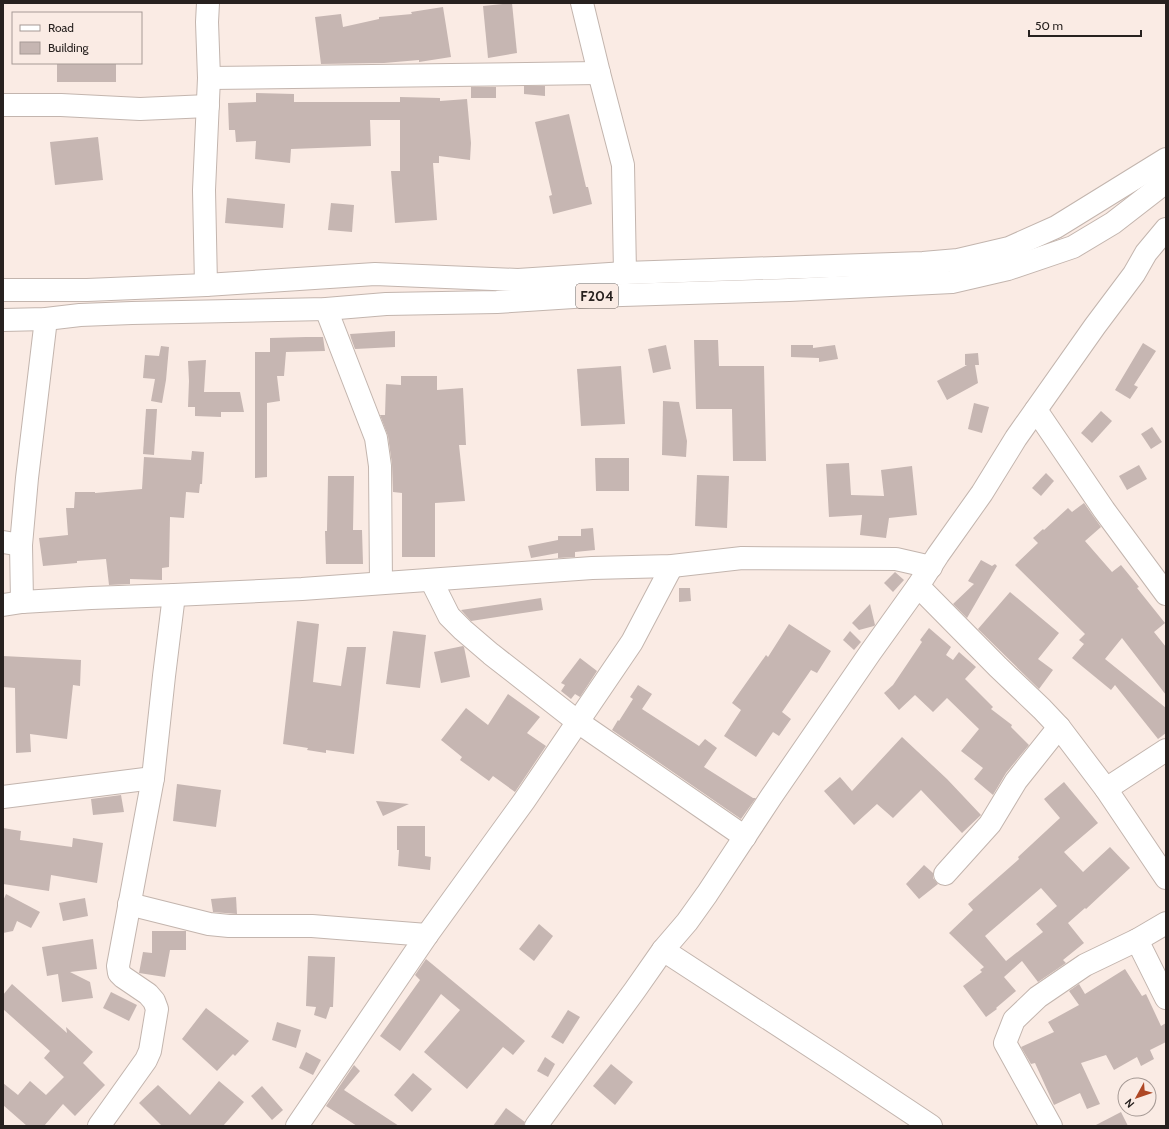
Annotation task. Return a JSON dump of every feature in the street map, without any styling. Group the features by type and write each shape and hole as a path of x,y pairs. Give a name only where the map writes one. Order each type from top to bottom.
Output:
{"street":[{"path":"206,285 204,190 209,78 207,22 208,3"},
{"path":"582,3 623,165 625,273"},
{"path":"209,78 599,73"},
{"path":"3,105 61,105 140,109 208,106"},
{"name":"F204","path":"3,290 87,290 206,285 375,274 518,280 625,273 922,263 958,260 1009,248 1056,227 1166,159"},
{"name":"F204","path":"3,320 46,319 80,315 132,313 326,309 386,304 498,302 589,296 797,290 952,282 1008,269 1073,247 1113,223 1166,182"},
{"path":"536,1126 663,950 687,922 746,837 771,797 865,659 918,586 930,566 982,493 1016,438 1095,326 1134,274 1146,253 1166,229"},
{"path":"326,309 376,438 380,466 381,583"},
{"path":"46,319 27,478 12,543 12,604 91,598 174,596 431,580 592,568 672,566 742,558 896,559 930,566"},
{"path":"1036,410 1104,510 1166,594"},
{"path":"297,1126 427,935 524,801 632,642 672,566"},
{"path":"431,580 449,616 463,630 578,722 746,837"},
{"path":"918,586 1059,727 1106,789 1166,878"},
{"path":"99,1126 148,1056 157,1009 154,1001 148,994 123,978 118,973 118,966 153,778 174,596"},
{"path":"945,874 990,824 1016,781 1059,727"},
{"path":"1106,789 1166,750"},
{"path":"3,796 153,778"},
{"path":"129,904 209,924 229,926 312,926 427,935"},
{"path":"1052,1126 1005,1043 1014,1020 1038,997 1085,965 1166,924"},
{"path":"1137,940 1166,998"},
{"path":"663,950 829,1057 930,1126"}],"building":[{"path":"512,3 517,53 488,58 483,6"},
{"path":"443,7 451,57 419,62 419,60 384,63 321,64 315,17 341,14 343,27 379,19 379,17 412,14 411,12"},
{"path":"57,64 116,64 116,82 57,82"},
{"path":"524,86 545,86 545,96 524,94"},
{"path":"471,87 496,87 496,98 471,98"},
{"path":"256,93 294,94 294,102 400,102 400,97 440,98 440,101 467,99 471,143 470,160 439,156 439,163 433,163 437,220 395,223 391,171 400,171 400,120 370,120 371,146 291,149 290,163 255,159 256,141 236,142 235,130 229,130 228,103 256,102"},
{"path":"569,114 586,187 588,187 592,204 553,214 549,196 552,195 535,122"},
{"path":"98,137 103,180 55,185 50,142"},
{"path":"227,198 285,204 283,228 225,223"},
{"path":"331,203 354,205 352,232 328,230"},
{"path":"395,331 395,347 355,349 350,334"},
{"path":"323,337 325,351 286,352 284,376 277,376 280,401 267,403 267,477 255,478 255,352 270,352 270,338"},
{"path":"694,340 718,340 719,366 764,366 766,461 733,461 732,409 696,409"},
{"path":"1143,343 1156,351 1134,385 1138,387 1130,399 1115,390"},
{"path":"666,345 671,369 653,373 648,349"},
{"path":"791,345 813,345 813,348 835,345 838,359 819,362 819,358 791,357"},
{"path":"161,346 169,347 162,403 151,401 155,379 143,378 145,355 159,356"},
{"path":"978,353 979,365 975,365 978,383 947,400 937,381 967,365 965,365 965,354"},
{"path":"206,360 204,392 240,392 244,412 221,412 221,417 195,416 195,407 188,407 188,361"},
{"path":"621,366 625,424 581,426 577,369"},
{"path":"401,376 437,376 437,390 463,388 466,445 459,445 465,501 435,503 435,557 402,557 402,493 393,492 392,464 388,436 380,415 385,415 386,384 401,385"},
{"path":"663,401 679,402 687,441 686,457 662,455"},
{"path":"974,403 989,407 982,433 968,429"},
{"path":"146,409 157,409 154,455 143,454"},
{"path":"1101,411 1112,421 1092,443 1081,433"},
{"path":"1152,427 1162,442 1151,449 1141,434"},
{"path":"192,451 204,452 202,484 200,484 199,493 186,492 184,518 170,517 169,567 162,568 162,580 130,579 130,584 109,585 106,559 77,561 77,563 43,566 39,538 68,535 66,508 74,508 75,492 95,493 142,489 144,457 191,460"},
{"path":"595,458 629,458 629,491 596,491"},
{"path":"849,463 851,495 884,496 881,470 912,466 917,515 889,518 886,538 860,535 862,515 829,517 826,464"},
{"path":"1139,465 1147,479 1127,490 1119,476"},
{"path":"1046,473 1054,481 1041,496 1032,488"},
{"path":"697,475 729,476 727,528 695,526"},
{"path":"328,476 354,476 353,530 362,530 363,564 326,564 325,531 327,531"},
{"path":"1084,503 1101,527 1085,541 1112,572 1121,565 1165,623 1154,632 1166,647 1166,695 1122,638 1105,659 1166,708 1166,733 1158,739 1115,685 1111,690 1072,658 1084,644 1079,640 1085,634 1015,565 1038,543 1033,538 1043,529 1044,530 1068,508 1072,512"},
{"path":"593,528 595,550 575,552 575,557 558,558 558,553 531,558 528,546 558,540 558,536 581,536 581,529"},
{"path":"981,560 992,566 995,564 997,566 967,618 953,604 974,584 968,581"},
{"path":"895,572 904,580 893,592 884,583"},
{"path":"679,588 690,588 691,601 679,602"},
{"path":"1010,592 1059,633 1038,659 1053,670 1039,689 978,629"},
{"path":"541,598 543,610 471,621 461,610"},
{"path":"870,604 875,625 859,630 852,623"},
{"path":"297,621 319,624 313,682 341,686 347,647 366,647 354,754 326,750 326,753 307,750 308,748 283,744"},
{"path":"789,624 831,651 817,673 811,670 782,712 791,719 779,736 773,732 756,757 724,736 741,710 732,703 766,655 768,657"},
{"path":"929,628 951,647 946,655 953,660 959,652 976,667 965,679 993,707 991,709 1012,725 1011,727 1029,745 1006,773 993,795 974,779 983,768 961,751 979,729 947,698 933,712 915,695 899,710 884,693 893,685 922,642 920,640"},
{"path":"393,631 426,635 420,688 386,684"},
{"path":"850,631 861,642 854,650 843,640"},
{"path":"463,646 470,677 441,683 434,652"},
{"path":"3,656 81,660 80,686 73,685 67,739 30,734 31,752 16,753 15,688 3,687"},
{"path":"580,658 597,671 580,697 575,694 571,699 561,691 565,685 561,683"},
{"path":"638,685 652,694 642,709 699,746 705,739 717,748 704,767 753,798 756,798 741,819 612,730 633,699 630,697"},
{"path":"508,694 540,717 527,733 546,746 515,792 493,776 489,781 460,760 462,757 441,740 466,708 488,725"},
{"path":"902,737 947,779 981,815 962,833 921,790 893,818 877,804 854,825 824,791 840,777 852,791"},
{"path":"1064,782 1098,823 1064,852 1083,872 1110,847 1130,868 1086,909 1085,908 1068,923 1084,943 1063,960 1066,963 1038,982 1022,961 1004,977 1016,991 986,1017 963,986 982,972 980,970 984,967 949,933 973,910 968,904 1019,859 1018,857 1060,818 1044,799","holes":["1041,888 1057,906 1036,924 1043,932 1006,961 985,936"]},
{"path":"177,784 221,790 216,827 173,821"},
{"path":"121,795 124,812 93,815 91,799"},
{"path":"376,801 409,804 383,816"},
{"path":"397,826 425,826 425,856 431,857 430,870 398,866 399,850 397,850"},
{"path":"3,828 21,831 20,840 72,847 73,838 103,843 97,883 51,875 49,891 3,884"},
{"path":"924,865 933,873 933,878 938,884 919,899 906,884"},
{"path":"6,894 40,912 31,928 17,921 13,931 3,933 3,901"},
{"path":"236,897 237,914 213,912 211,899"},
{"path":"85,898 88,916 63,921 59,903"},
{"path":"539,924 553,936 534,961 519,949"},
{"path":"152,931 186,931 186,950 170,950 165,977 139,973 143,952 152,953"},
{"path":"93,939 97,969 70,972 90,982 93,998 62,1002 58,974 47,976 42,947"},
{"path":"308,956 335,957 333,1007 330,1007 326,1019 314,1015 316,1007 306,1006"},
{"path":"426,959 525,1041 513,1055 503,1047 467,1089 424,1052 460,1010 441,994 400,1051 380,1036 420,980 415,975"},
{"path":"1125,969 1142,996 1146,994 1161,1026 1166,1023 1166,1042 1150,1050 1154,1059 1141,1066 1137,1057 1114,1070 1106,1055 1081,1063 1100,1104 1087,1109 1080,1093 1054,1105 1035,1063 1031,1064 1021,1047 1054,1032 1048,1022 1079,1005 1069,991 1079,984 1085,994"},
{"path":"12,984 67,1033 66,1027 93,1052 83,1063 105,1085 75,1116 63,1104 44,1126 27,1126 3,1105 3,1083 18,1095 30,1081 46,1095 64,1077 44,1058 50,1051 3,1009 3,995"},
{"path":"111,992 137,1005 129,1021 103,1008"},
{"path":"206,1008 249,1041 235,1056 233,1054 217,1071 182,1039"},
{"path":"568,1010 580,1017 563,1044 551,1037"},
{"path":"277,1022 301,1030 296,1048 272,1040"},
{"path":"306,1052 321,1060 313,1075 299,1068"},
{"path":"545,1057 555,1064 548,1077 537,1071"},
{"path":"611,1064 633,1082 615,1105 593,1086"},
{"path":"354,1065 360,1071 344,1090 399,1126 357,1126 326,1106"},
{"path":"413,1073 432,1089 412,1112 394,1095"},
{"path":"219,1081 244,1102 223,1126 162,1126 139,1103 158,1085 190,1115"},
{"path":"262,1086 283,1110 272,1120 251,1096"},
{"path":"506,1108 525,1122 524,1126 493,1126"},
{"path":"1117,1114 1117,1117 1124,1117 1128,1126 1094,1126"}]}
